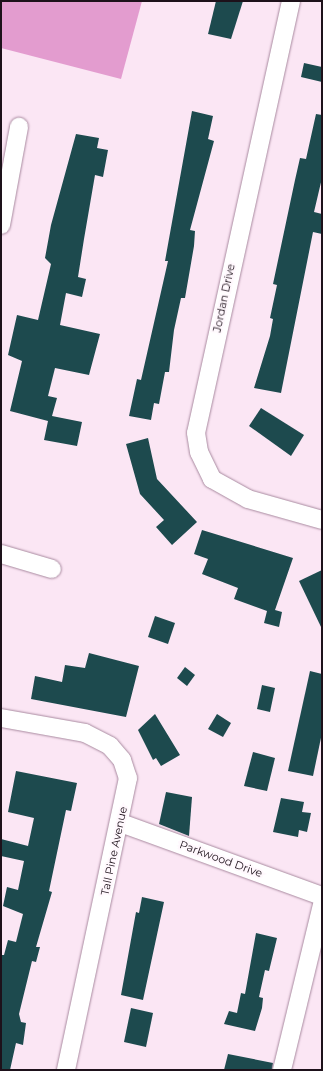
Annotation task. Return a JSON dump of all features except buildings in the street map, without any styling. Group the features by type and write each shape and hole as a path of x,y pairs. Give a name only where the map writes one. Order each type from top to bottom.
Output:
{"street":[{"name":"Jordan Drive","path":"291,1 196,433 199,452 212,478 248,499 322,520"},
{"path":"1,225 19,127"},
{"path":"1,554 52,570"},
{"name":"Tall Pine Avenue","path":"1,718 84,733 110,746 122,760 128,778 121,823 66,1070"},
{"name":"Parkwood Drive","path":"121,823 322,896"},
{"path":"282,1070 322,905"}],"shaded area":[{"path":"1,1 142,1 121,79 1,48"}]}
